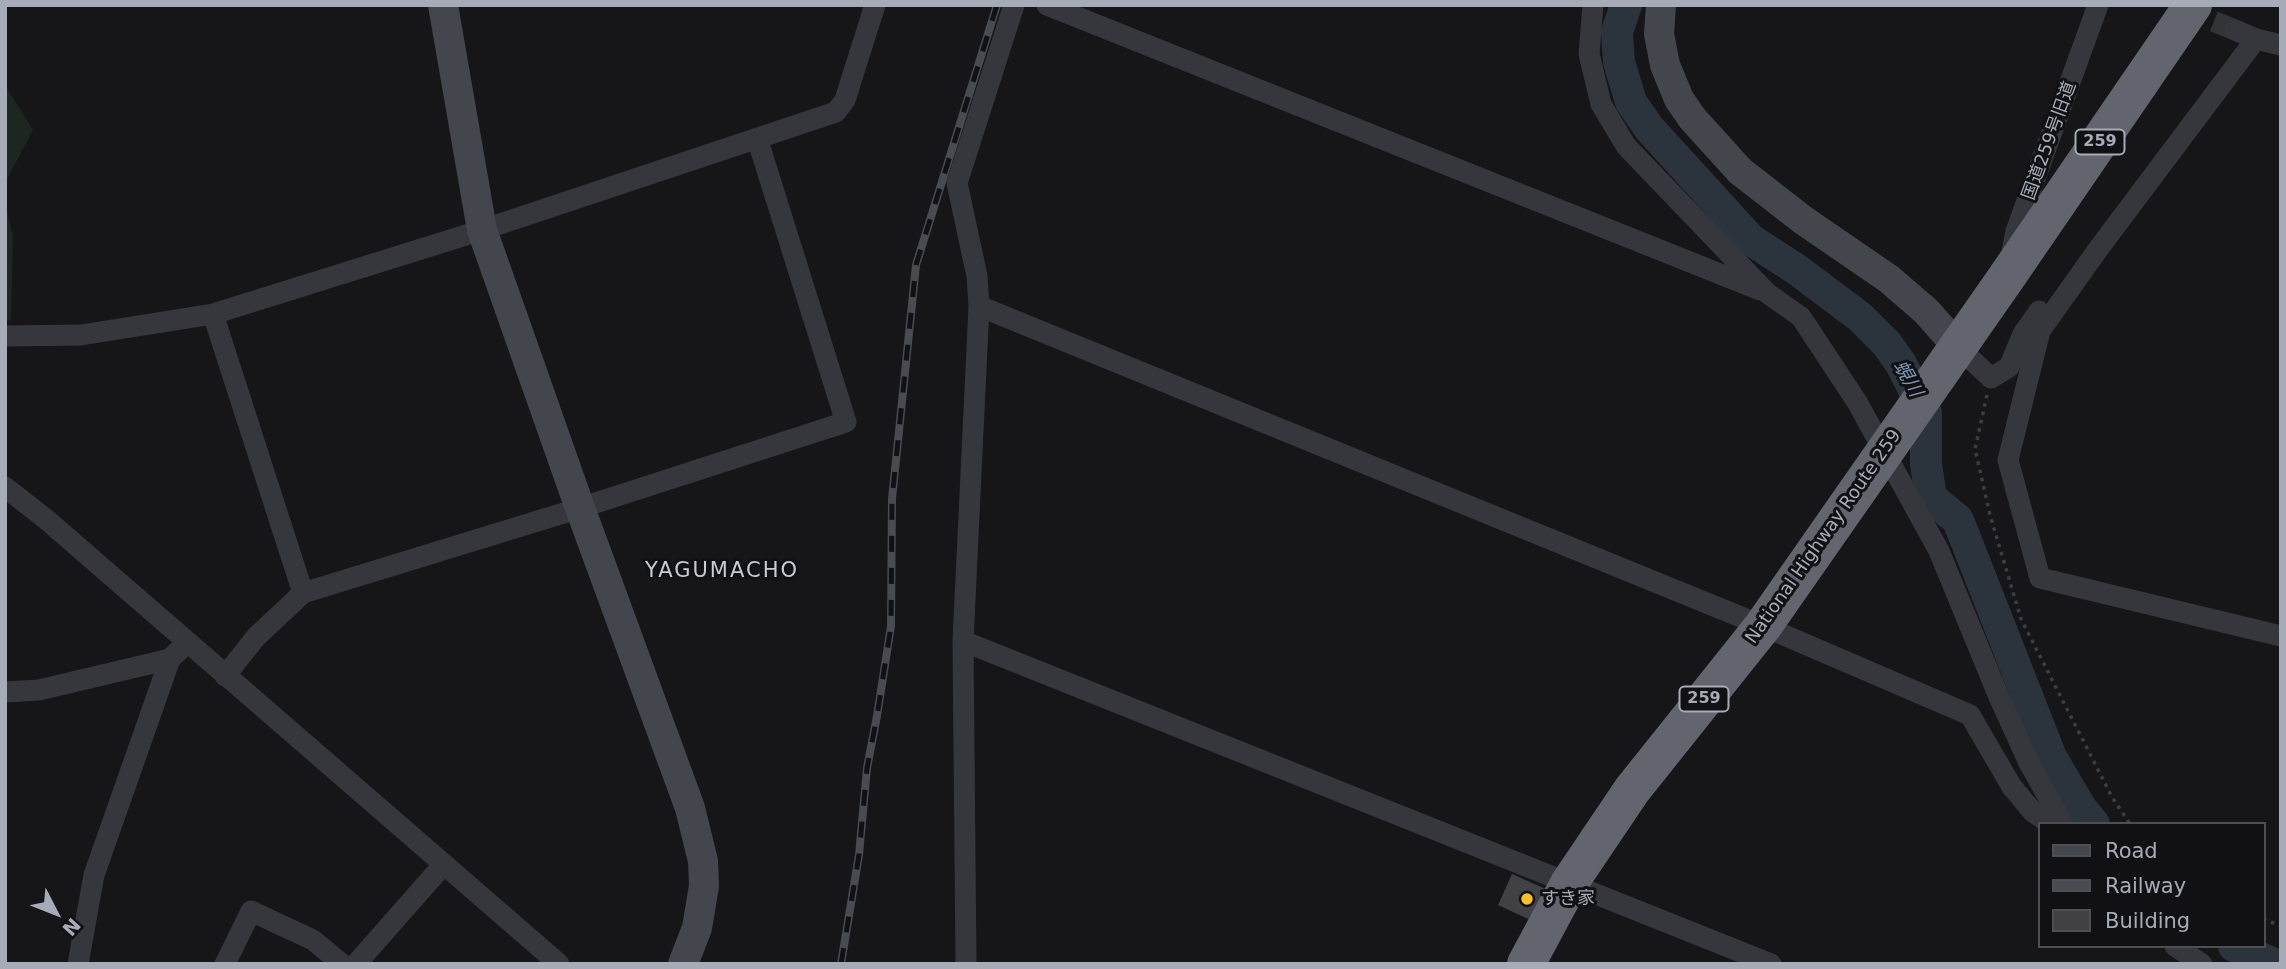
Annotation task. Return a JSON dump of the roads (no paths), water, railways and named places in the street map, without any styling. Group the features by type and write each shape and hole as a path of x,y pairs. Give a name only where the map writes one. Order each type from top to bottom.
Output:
{"highway":[{"name":"National Highway Route 259","path":"1526,964 1570,882 1632,790 1763,626 2006,278 2185,7"}],"street":[{"path":"443,5 482,230 690,808 703,861 704,886 697,928 682,964"},
{"path":"5,336 81,335 213,314 482,230 836,112 845,100 875,5"},
{"path":"966,964 963,641 979,306 977,276 957,183 1014,5"},
{"path":"1047,5 1767,293"},
{"path":"1593,5 1589,54 1601,104 1626,146 1767,293 1801,317 1888,445 1939,551 2029,763 2062,822"},
{"path":"1661,5 1659,34 1665,65 1679,99 1692,118 1740,171 1803,220 1889,279 1926,311 1991,378 2009,367 2023,334 2082,248 2099,248"},
{"name":"国道259号旧道","path":"2006,278 2016,231 2098,5"},
{"path":"2235,30 2281,45"},
{"path":"2256,39 2040,331 2008,460 2040,578 2281,636"},
{"path":"225,676 256,637 303,593 580,508 846,422 757,138"},
{"path":"979,306 1763,626 1970,715 2012,787 2033,812 2047,822"},
{"path":"213,314 303,593"},
{"path":"5,487 47,520 559,964"},
{"path":"963,641 1771,964"},
{"path":"79,964 94,874 170,659 188,642"},
{"path":"5,692 39,690 170,659"},
{"path":"356,964 444,864"},
{"path":"225,964 251,911 313,940 342,964"},
{"path":"2178,948 2202,964"}],"waterway":[{"name":"蜆川","path":"1626,5 1617,32 1619,62 1631,102 1649,128 1751,240 1796,269 1860,317 1887,344 1901,364 1926,413 1926,464 1931,498 1958,520 2051,757 2092,822"},
{"name":"蜆川","path":"2238,948 2274,964"}],"tunnel":[{"path":"2185,10 2235,30"}],"railway":[{"path":"841,964 859,855 867,768 891,626 892,499 916,265 997,5"}],"place":[{"name":"すき家","path":"1527,899"}],"district":[{"name":"YAGUMACHO","path":"722,572"}]}
